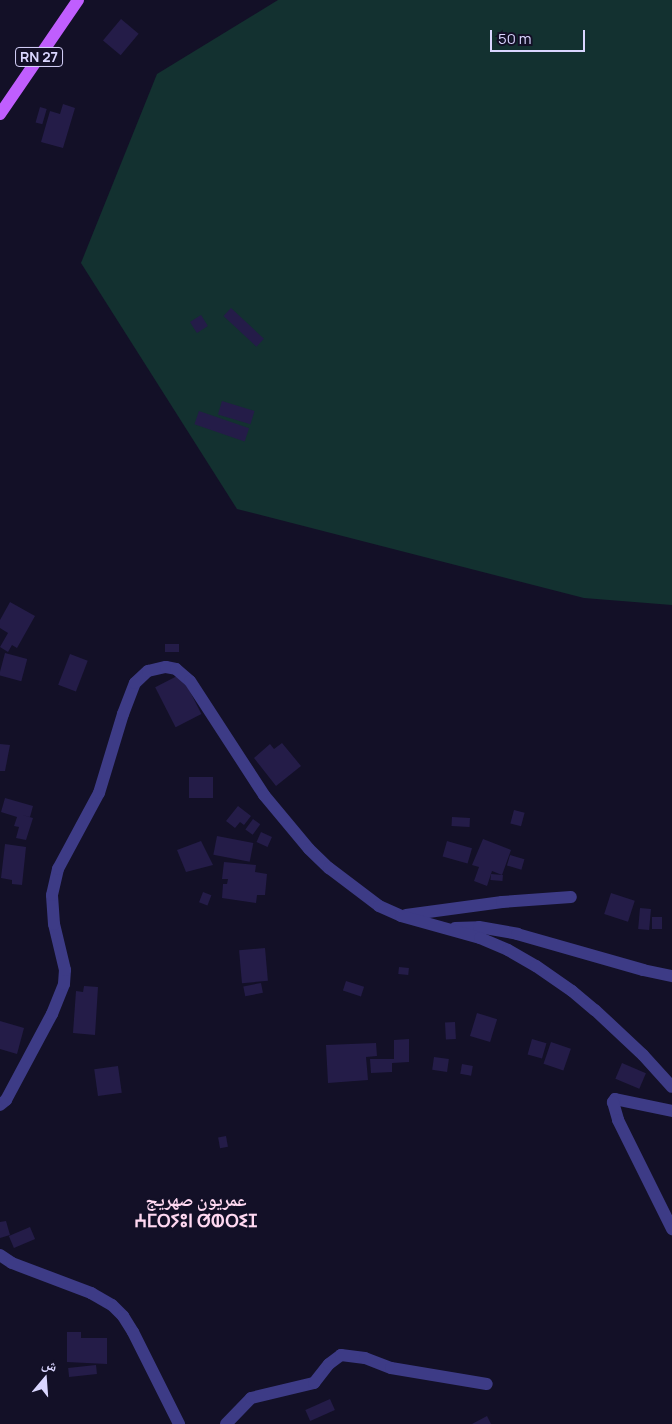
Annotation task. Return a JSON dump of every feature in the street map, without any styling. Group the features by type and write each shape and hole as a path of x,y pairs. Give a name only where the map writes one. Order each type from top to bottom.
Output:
{"main road":[{"name":"RN 27","path":"0,114 78,0"}],"street":[{"path":"0,1105 6,1100 61,995 65,970 54,924 53,884 58,869 99,793 135,683 148,671 166,667 176,669 198,693 264,795 303,843 329,868 364,896 401,916 480,938 508,950 536,966 572,990 643,1055 672,1087"},
{"path":"401,916 502,902 571,897"},
{"path":"445,928 479,927 517,934 643,970 672,976"},
{"path":"672,1111 615,1099 613,1102 618,1120 672,1230"},
{"path":"0,1256 0,1262"},
{"path":"0,1256 12,1263 91,1293 112,1305 123,1316 133,1332 179,1424"},
{"path":"226,1424 246,1403 257,1396 314,1383 329,1364 340,1355 365,1358 391,1368 487,1384"}],"green space":[{"path":"278,0 672,0 672,605 584,598 237,509 81,263 157,74"}],"building":[{"path":"121,19 139,34 121,55 103,40"},
{"path":"63,104 75,108 63,148 41,142 50,111 60,114"},
{"path":"40,107 47,109 42,124 36,122"},
{"path":"231,308 264,339 256,347 223,316"},
{"path":"201,315 208,326 197,333 190,322"},
{"path":"222,401 255,411 250,424 218,414"},
{"path":"199,411 249,428 245,441 194,424"},
{"path":"10,602 35,616 17,648 12,645 8,652 0,647 8,633 0,628 0,620"},
{"path":"165,644 179,644 179,652 165,652"},
{"path":"5,653 27,659 21,681 0,675"},
{"path":"70,654 88,661 76,692 58,685"},
{"path":"181,674 201,714 176,727 155,687"},
{"path":"282,743 301,766 276,786 254,758 270,744 274,749"},
{"path":"0,744 10,745 5,771 0,771"},
{"path":"189,777 213,777 213,798 189,798"},
{"path":"5,798 33,806 30,817 22,815 33,818 26,840 16,838 19,827 14,826 17,817 1,812"},
{"path":"238,806 251,816 244,825 240,822 235,828 226,821"},
{"path":"514,810 525,813 521,826 510,824"},
{"path":"452,817 470,818 470,827 452,826"},
{"path":"253,819 260,824 253,835 245,830"},
{"path":"261,832 272,837 267,847 257,842"},
{"path":"217,836 253,843 250,862 213,855"},
{"path":"483,839 511,850 502,875 492,871 487,886 474,881 479,867 472,865"},
{"path":"201,841 213,865 186,872 177,850"},
{"path":"447,841 472,848 468,864 443,856"},
{"path":"5,844 26,847 22,885 12,884 12,880 1,878"},
{"path":"510,855 524,859 521,870 507,866"},
{"path":"224,862 256,865 255,872 267,874 265,895 257,895 256,903 222,898 223,884 227,884 228,879 222,879"},
{"path":"491,874 503,875 502,881 490,880"},
{"path":"203,892 211,895 207,905 199,902"},
{"path":"611,893 635,901 628,922 604,914"},
{"path":"640,908 651,909 649,930 638,929"},
{"path":"652,917 662,917 662,929 652,929"},
{"path":"265,948 268,981 242,983 239,950"},
{"path":"399,967 409,968 408,975 398,974"},
{"path":"346,981 364,987 361,996 343,991"},
{"path":"261,983 263,993 245,996 243,986"},
{"path":"84,986 98,987 95,1035 73,1033 76,991 83,992"},
{"path":"477,1013 497,1019 490,1042 470,1036"},
{"path":"0,1021 24,1028 17,1054 0,1049"},
{"path":"455,1022 456,1039 446,1040 445,1023"},
{"path":"409,1039 409,1062 392,1063 392,1072 371,1073 370,1059 394,1059 394,1040"},
{"path":"532,1039 546,1043 542,1059 528,1054"},
{"path":"551,1042 571,1049 563,1071 544,1064"},
{"path":"376,1043 377,1056 366,1057 368,1080 328,1083 326,1045"},
{"path":"434,1057 449,1059 447,1072 432,1070"},
{"path":"622,1063 646,1073 639,1089 615,1079"},
{"path":"462,1064 473,1066 471,1076 460,1074"},
{"path":"118,1066 122,1093 98,1096 94,1069"},
{"path":"226,1136 228,1147 220,1148 218,1137"},
{"path":"6,1221 10,1235 0,1238 0,1222"},
{"path":"30,1227 35,1239 14,1248 9,1236"},
{"path":"67,1332 81,1332 81,1338 107,1338 107,1364 67,1362"},
{"path":"96,1365 97,1374 69,1377 68,1368"},
{"path":"330,1399 335,1410 310,1421 305,1410"},
{"path":"487,1416 491,1424 472,1424"}],"district":[{"name":"عمريون صهريج ⵄⵎⵔⵢⵓⵏ ⵚⵀⵔⵉⵊ","path":"196,1210"}]}
